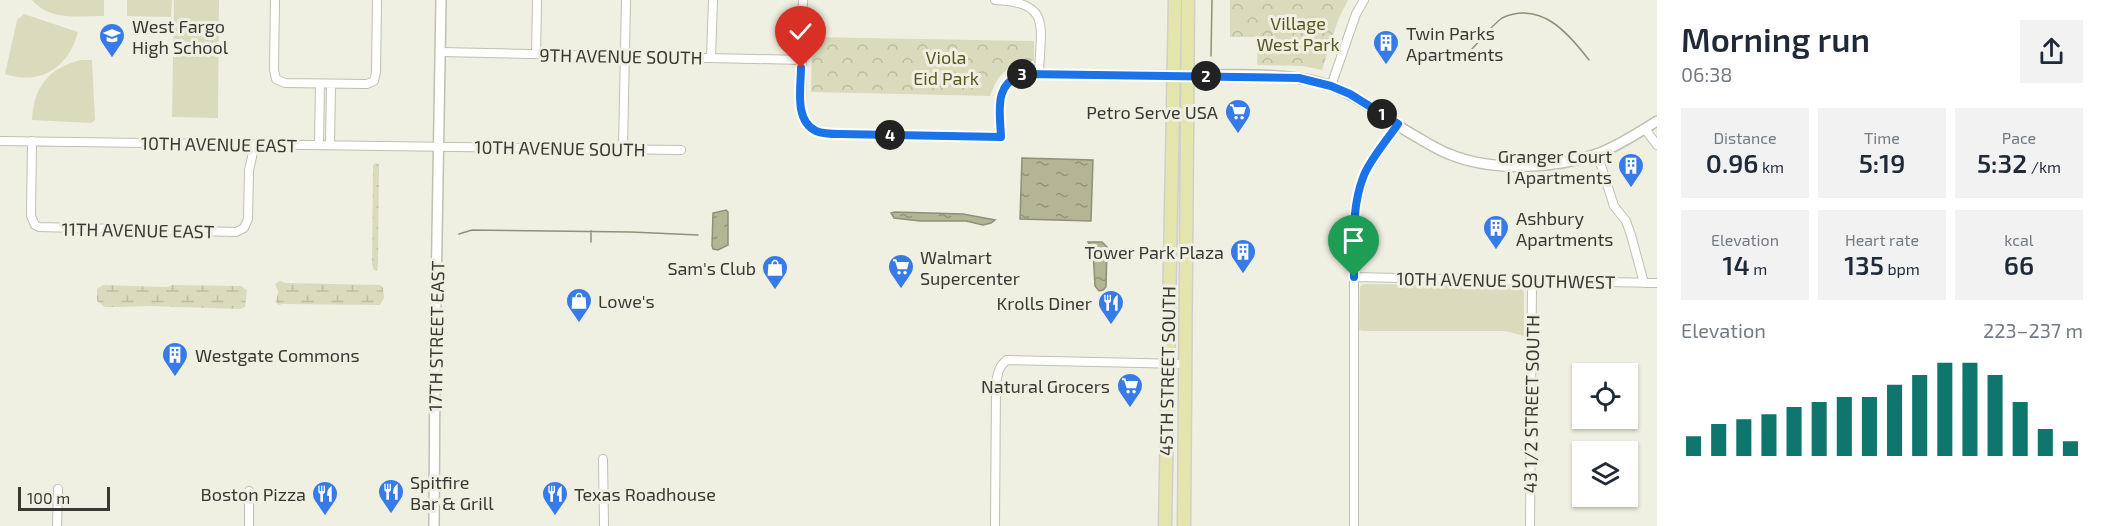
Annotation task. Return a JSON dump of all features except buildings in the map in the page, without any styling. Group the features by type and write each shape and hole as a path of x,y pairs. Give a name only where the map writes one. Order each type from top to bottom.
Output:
{"main road":[{"name":"45TH STREET SOUTH","path":"1165,526 1175,0"},
{"name":"45TH STREET SOUTH","path":"1184,524 1188,0"},
{"path":"1171,143 1175,171 1174,205 1179,217 1185,219"},
{"path":"1170,219 1176,221 1179,227 1181,279 1186,296"},
{"path":"1167,397 1171,405 1173,440 1177,444 1185,444"},
{"path":"1166,444 1174,447 1178,459 1180,504 1184,524"}],"street":[{"path":"275,0 274,70 276,79 285,83 320,84 367,84 374,81 377,0"},
{"name":"17TH STREET EAST","path":"434,526 441,0"},
{"path":"536,54 537,0"},
{"path":"623,149 626,0"},
{"path":"711,58 713,0"},
{"path":"803,0 801,112 808,125 814,130 831,134 1001,137 1000,100 1002,91 1007,83 1024,74 1299,78 1331,86 1350,94 1414,136 1450,154 1479,162 1537,166 1568,162 1597,153 1657,121"},
{"path":"995,0 1027,4 1036,14 1041,32 1039,74"},
{"path":"1331,86 1356,14 1364,0"},
{"name":"9TH AVENUE SOUTH","path":"440,52 802,60"},
{"path":"320,84 320,145"},
{"path":"330,145 331,84"},
{"path":"1354,526 1354,214 1365,173 1398,124"},
{"path":"1645,129 1657,145"},
{"name":"10TH AVENUE EAST","path":"0,141 439,146"},
{"name":"11TH AVENUE EAST","path":"32,141 31,216 34,225 46,229 236,232 242,230 248,219 249,170 255,144"},
{"name":"10TH AVENUE SOUTH","path":"439,146 681,150"},
{"path":"1597,153 1614,206 1626,221 1644,283"},
{"name":"10TH AVENUE SOUTHWEST","path":"1354,277 1657,283"},
{"name":"43 1/2 STREET SOUTH","path":"1530,526 1533,281"},
{"path":"995,526 996,384 998,370 1007,360 1185,364"},
{"path":"603,459 604,526"},
{"path":"57,526 58,489"},
{"path":"249,491 249,526"}],"green space":[{"path":"32,0 104,0 104,16 56,14 39,7"},
{"path":"127,0 172,0 171,17 127,16"},
{"path":"174,0 219,0 218,118 172,117"},
{"name":"Village West Park","path":"1230,0 1348,0 1338,20 1322,70 1303,66 1257,65 1258,37 1230,37"},
{"path":"24,14 78,32 68,55 52,71 42,75 18,77 5,74 17,20"},
{"name":"Viola Eid Park","path":"812,37 1034,41 1034,61 1011,67 996,81 990,96 811,92"},
{"path":"80,60 92,60 95,120 91,123 32,120 36,98 45,81 59,68"},
{"path":"376,163 379,165 377,271 374,270 372,264 373,165"},
{"path":"280,281 380,285 383,288 384,298 380,305 279,305 276,303 278,291 275,284"},
{"path":"103,285 241,286 247,290 245,307 240,309 105,307 97,301 97,289"},
{"path":"1361,285 1519,286 1524,292 1524,336 1505,331 1359,330 1360,288"}],"water":[{"path":"1022,158 1093,160 1091,221 1020,219"},
{"path":"726,210 728,212 728,245 718,250 713,249 713,213"},
{"path":"891,213 963,214 995,220 983,225 966,221 920,221 894,218"},
{"path":"1088,242 1102,242 1107,247 1106,287 1103,290 1099,291 1095,286 1093,250"}],"waterway":[{"path":"1211,56 1212,0"},
{"path":"1470,51 1502,18 1529,13 1553,22 1589,60"},
{"path":"459,234 472,230 698,235"},
{"path":"591,231 591,242"}],"place":[{"name":"West Fargo High School","path":"112,59"},
{"name":"Twin Parks Apartments","path":"1386,66"},
{"name":"Petro Serve USA","path":"1238,135"},
{"name":"Granger Court I Apartments","path":"1631,189"},
{"name":"Ashbury Apartments","path":"1496,251"},
{"name":"Tower Park Plaza","path":"1243,275"},
{"name":"Walmart Supercenter","path":"901,290"},
{"name":"Sam's Club","path":"775,291"},
{"name":"Lowe's","path":"579,324"},
{"name":"Krolls Diner","path":"1111,326"},
{"name":"Westgate Commons","path":"175,378"},
{"name":"Natural Grocers","path":"1130,409"},
{"name":"Spitfire Bar & Grill","path":"391,515"},
{"name":"Boston Pizza","path":"325,517"},
{"name":"Texas Roadhouse","path":"555,517"}],"route":[{"path":"801,68 803,117 814,130 840,134 1001,137 1000,100 1002,91 1007,83 1024,74 1252,76 1299,78 1331,86 1350,94 1398,124 1365,173 1358,193 1354,214 1354,277"}]}
